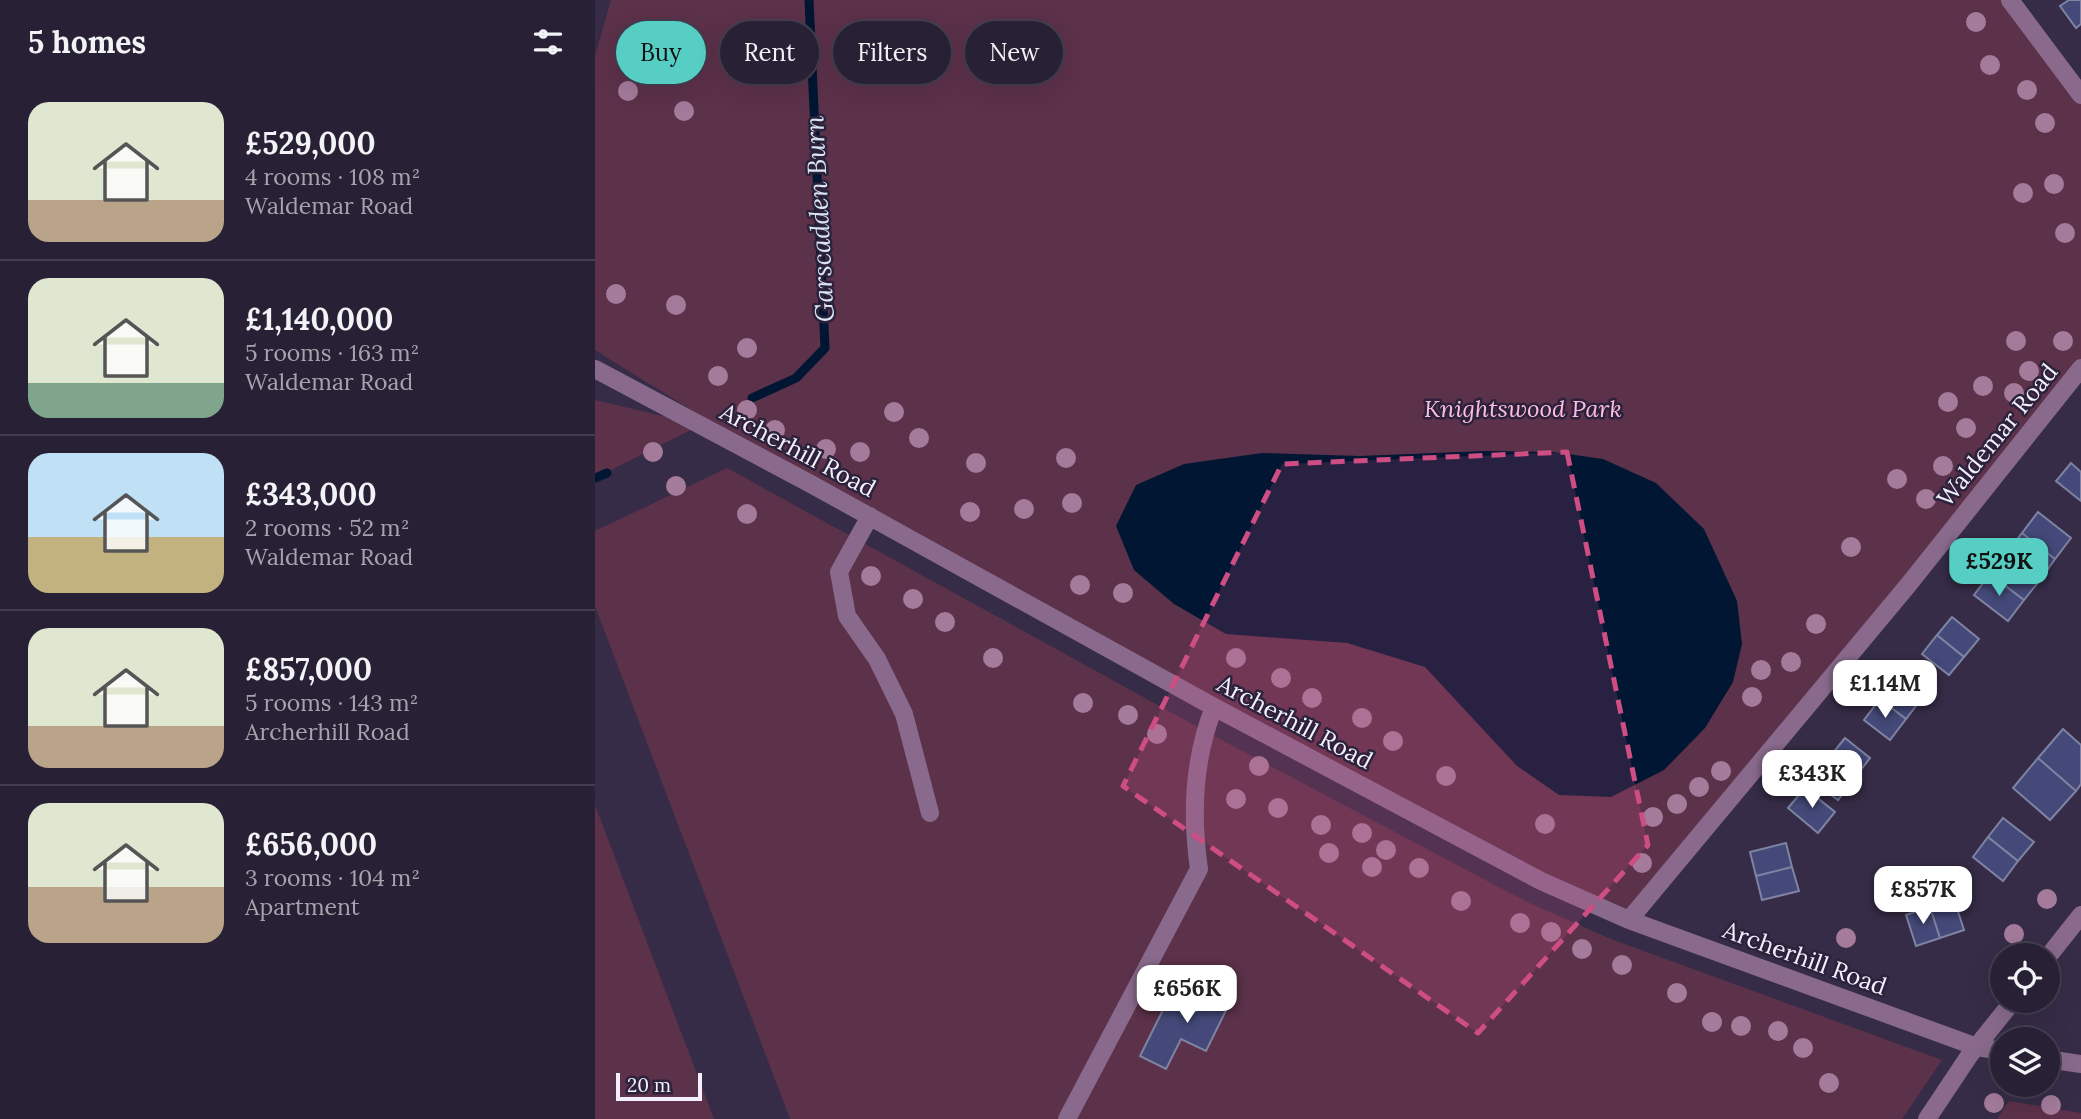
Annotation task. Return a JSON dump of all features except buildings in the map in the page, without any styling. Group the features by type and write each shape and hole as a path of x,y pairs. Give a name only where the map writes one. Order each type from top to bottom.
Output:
{"street":[{"path":"2010,0 2081,95"},
{"name":"Waldemar Road","path":"1629,920 1909,584 2081,368"},
{"name":"Archerhill Road","path":"595,369 870,516 1214,707 1541,881 1629,920 1990,1049"},
{"path":"870,516 839,572 846,616 877,659 904,714 930,813"},
{"path":"1067,1119 1199,869 1192,824 1195,785 1205,729 1214,707"},
{"path":"2059,943 2081,915"},
{"path":"1927,1119 1977,1046 2003,1013"},
{"path":"2060,1061 2081,1064"}],"highlighted area":[{"path":"1567,452 1648,845 1478,1033 1123,786 1282,464"}],"green space":[{"name":"Knightswood Park","path":"611,0 2010,0 2081,95 2081,368 1629,920 809,483 595,350 595,56"},
{"path":"595,400 701,425 595,478"},
{"path":"727,468 1216,737 1527,902 1611,939 1942,1060 1902,1119 790,1119 595,606 595,531"},
{"path":"595,805 714,1119 595,1119"},
{"path":"2009,1101 2081,1113 2081,1119 1997,1119"}],"water":[{"path":"1486,451 1554,452 1603,459 1656,483 1704,529 1737,601 1742,644 1733,682 1705,728 1664,770 1611,797 1559,795 1517,766 1425,667 1347,643 1226,634 1174,604 1134,570 1116,526 1136,485 1184,464 1262,453 1360,456"}],"waterway":[{"name":"Garscadden Burn","path":"752,398 796,378 825,348 809,0"},
{"name":"Garscadden Burn","path":"595,478 607,473"}]}
